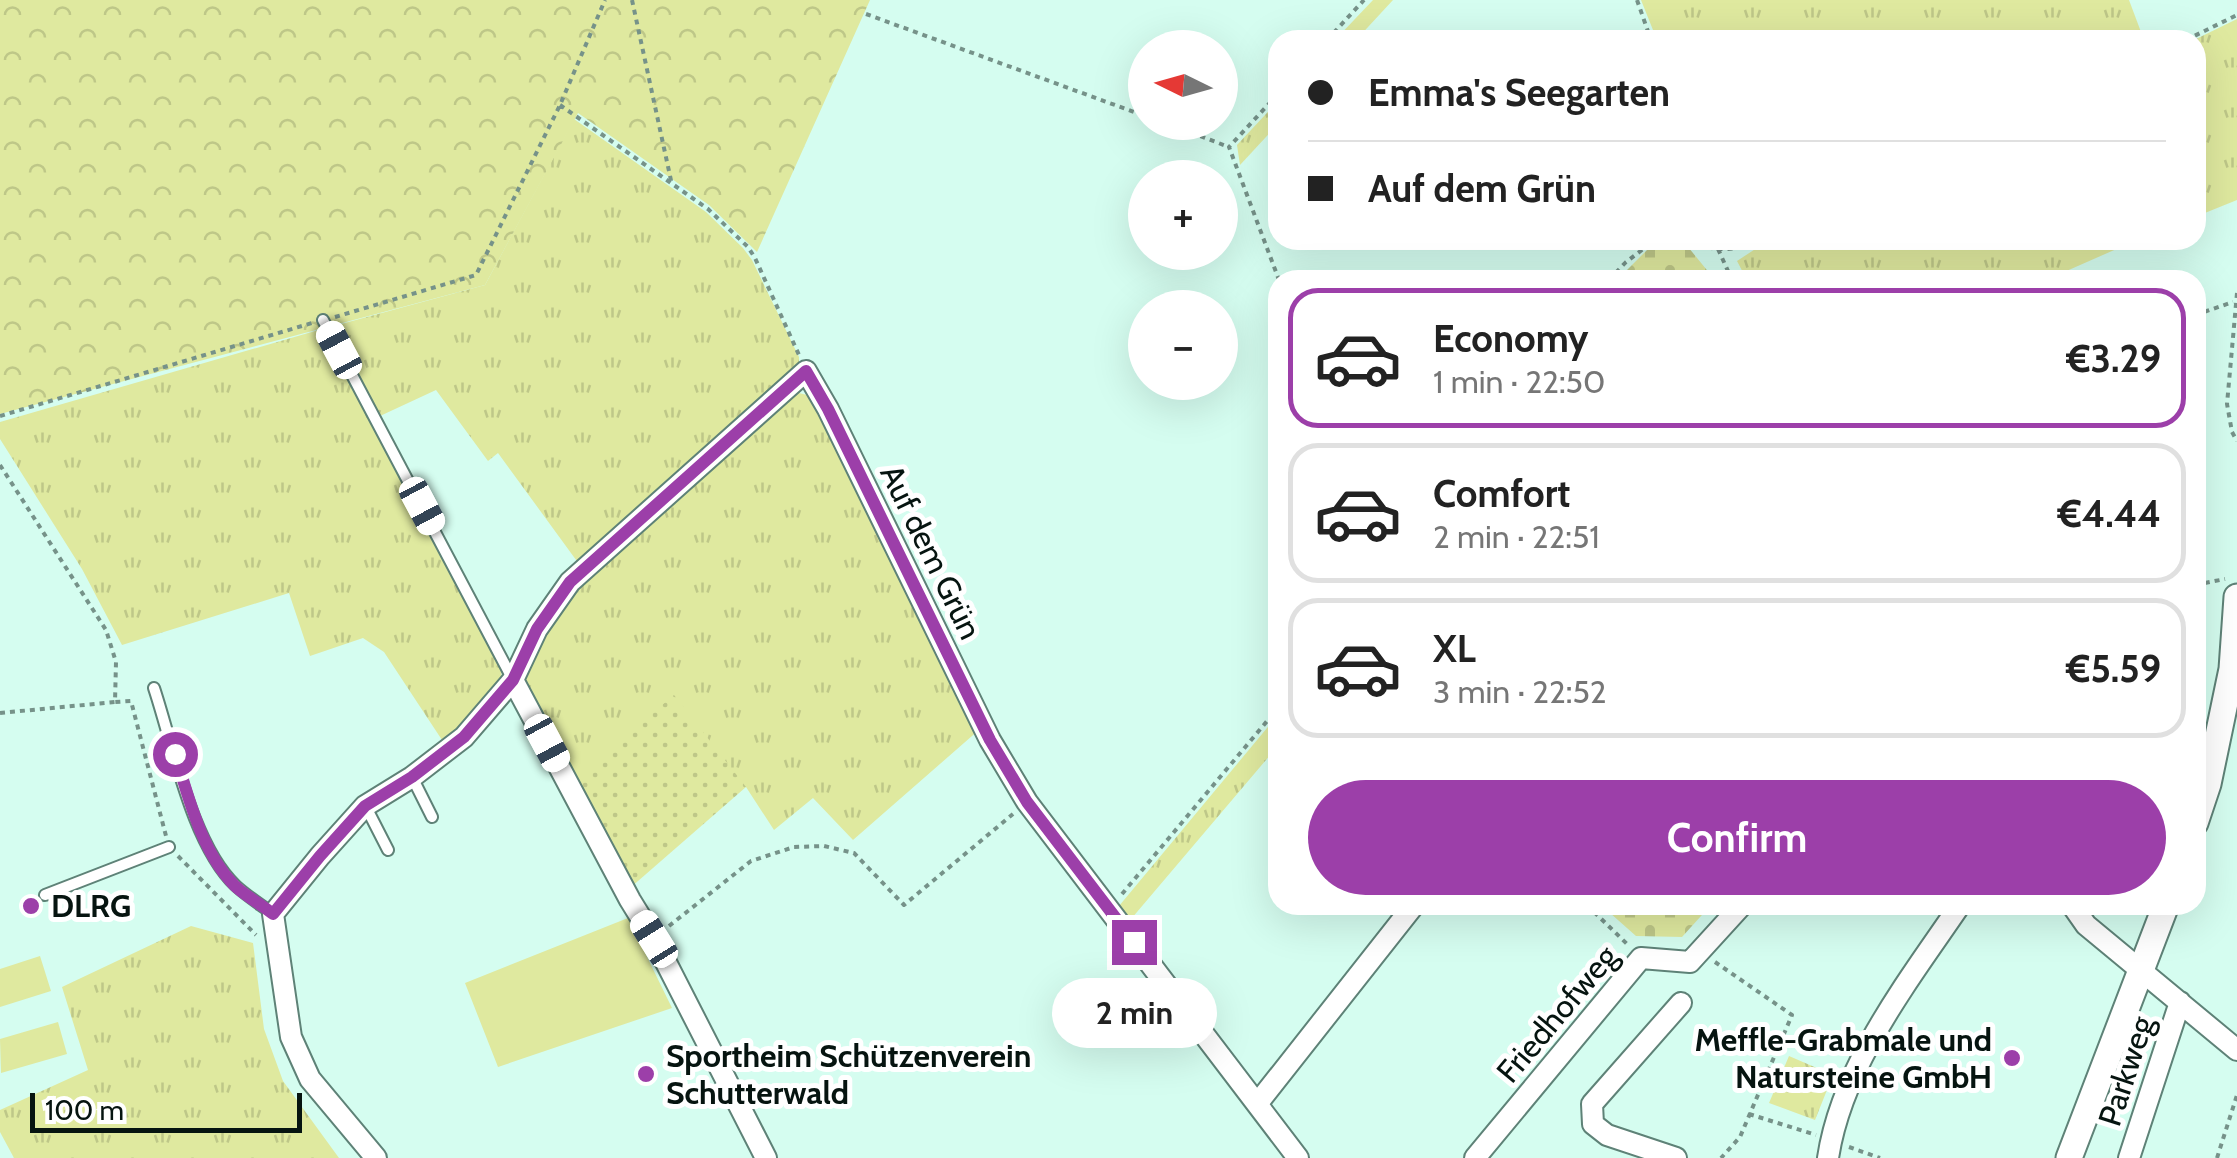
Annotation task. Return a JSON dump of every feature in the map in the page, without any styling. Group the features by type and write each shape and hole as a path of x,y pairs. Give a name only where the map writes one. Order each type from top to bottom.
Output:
{"street":[{"path":"376,1158 310,1079 292,1037 273,914 365,806 412,777 464,737 513,680 537,629 570,582 806,371"},
{"name":"Auf dem Grün","path":"806,371 990,740 1027,802 1298,1158"},
{"path":"2206,790 2232,669 2237,597"},
{"path":"513,680 654,939 766,1158"},
{"path":"1257,1104 1406,915"},
{"path":"1700,952 1733,915"},
{"path":"1828,1158 1845,1096 1877,1030 1953,915"},
{"name":"Parkweg","path":"2079,915 2086,925 2237,1050"},
{"path":"2070,1158 2162,915"},
{"name":"Friedhofweg","path":"1475,1158 1641,958 1690,962 1700,952"},
{"name":"Parkweg","path":"2129,1158 2180,1002"},
{"path":"1676,1158 1607,1134 1593,1124 1592,1104 1681,1003"}],"lane":[{"path":"323,320 513,680"},
{"path":"154,688 194,814 213,855 234,884 273,914"},
{"path":"412,777 432,817"},
{"path":"365,806 388,850"},
{"path":"44,895 169,846"}],"path":[{"path":"0,416 476,275 560,105 605,0"},
{"path":"632,0 672,184"},
{"path":"1336,30 1364,0"},
{"path":"1637,0 1647,30"},
{"path":"866,14 1128,110"},
{"path":"2206,30 2237,15"},
{"path":"560,105 708,209 748,246 806,371"},
{"path":"1229,147 1268,105"},
{"path":"1211,140 1229,147 1274,270"},
{"path":"1618,270 1641,250"},
{"path":"2237,294 2226,404 2237,442"},
{"path":"2206,311 2236,301"},
{"path":"0,465 106,630 116,662 115,702"},
{"path":"2206,583 2237,576"},
{"path":"0,713 131,702 169,846 262,942"},
{"path":"1111,910 1268,720"},
{"path":"654,939 751,860 794,847 824,846 854,853 904,906 1027,802"},
{"path":"1597,915 1641,958"},
{"path":"1700,952 1792,1015 1740,1136 1720,1158"},
{"path":"2217,1158 2237,1095"}],"green space":[{"path":"0,0 870,0 757,252 709,205 578,113 485,285 0,414"},
{"path":"1373,0 1393,0 1365,30 1344,30"},
{"path":"1641,0 2129,0 2140,30 1653,30"},
{"path":"2237,19 2237,200 2206,213 2206,34"},
{"path":"1268,112 1268,135 1240,165 1237,145"},
{"path":"574,119 706,212 743,248 799,357 799,366 579,564 498,453 488,461 436,390 380,416 330,327 485,285"},
{"path":"1647,250 1691,250 1707,270 1627,270"},
{"path":"1754,250 2114,250 2069,270 1742,270 1737,261"},
{"path":"322,329 501,666 502,682 472,720 442,740 384,652 363,638 310,656 289,593 122,645 82,569 0,439 0,422"},
{"path":"795,392 811,396 980,729 853,840 813,798 774,830 746,787 573,780 521,677 541,637 575,587"},
{"path":"674,695 746,787 630,888 573,780"},
{"path":"1268,727 1268,758 1126,925 1119,906"},
{"path":"1612,915 1702,915 1682,937 1636,936"},
{"path":"628,918 672,1008 498,1067 465,983"},
{"path":"191,926 253,943 264,1029 283,1081 339,1158 14,1158 0,1132 0,1110 88,1070 62,987"},
{"path":"40,956 51,991 0,1007 0,969"},
{"path":"58,1022 67,1054 1,1073 0,1039"},
{"path":"1789,1056 1833,1075 1815,1120 1769,1103"}],"place":[{"name":"DLRG","path":"31,906"},
{"name":"Meffle-Grabmale und Natursteine GmbH","path":"2012,1058"},
{"name":"Sportheim Schützenverein Schutterwald","path":"646,1074"}],"route":[{"path":"175,754 194,814 213,855 234,884 273,914 365,806 412,777 464,737 513,680 537,629 570,582 806,371 990,740 1027,802 1134,942"}]}
